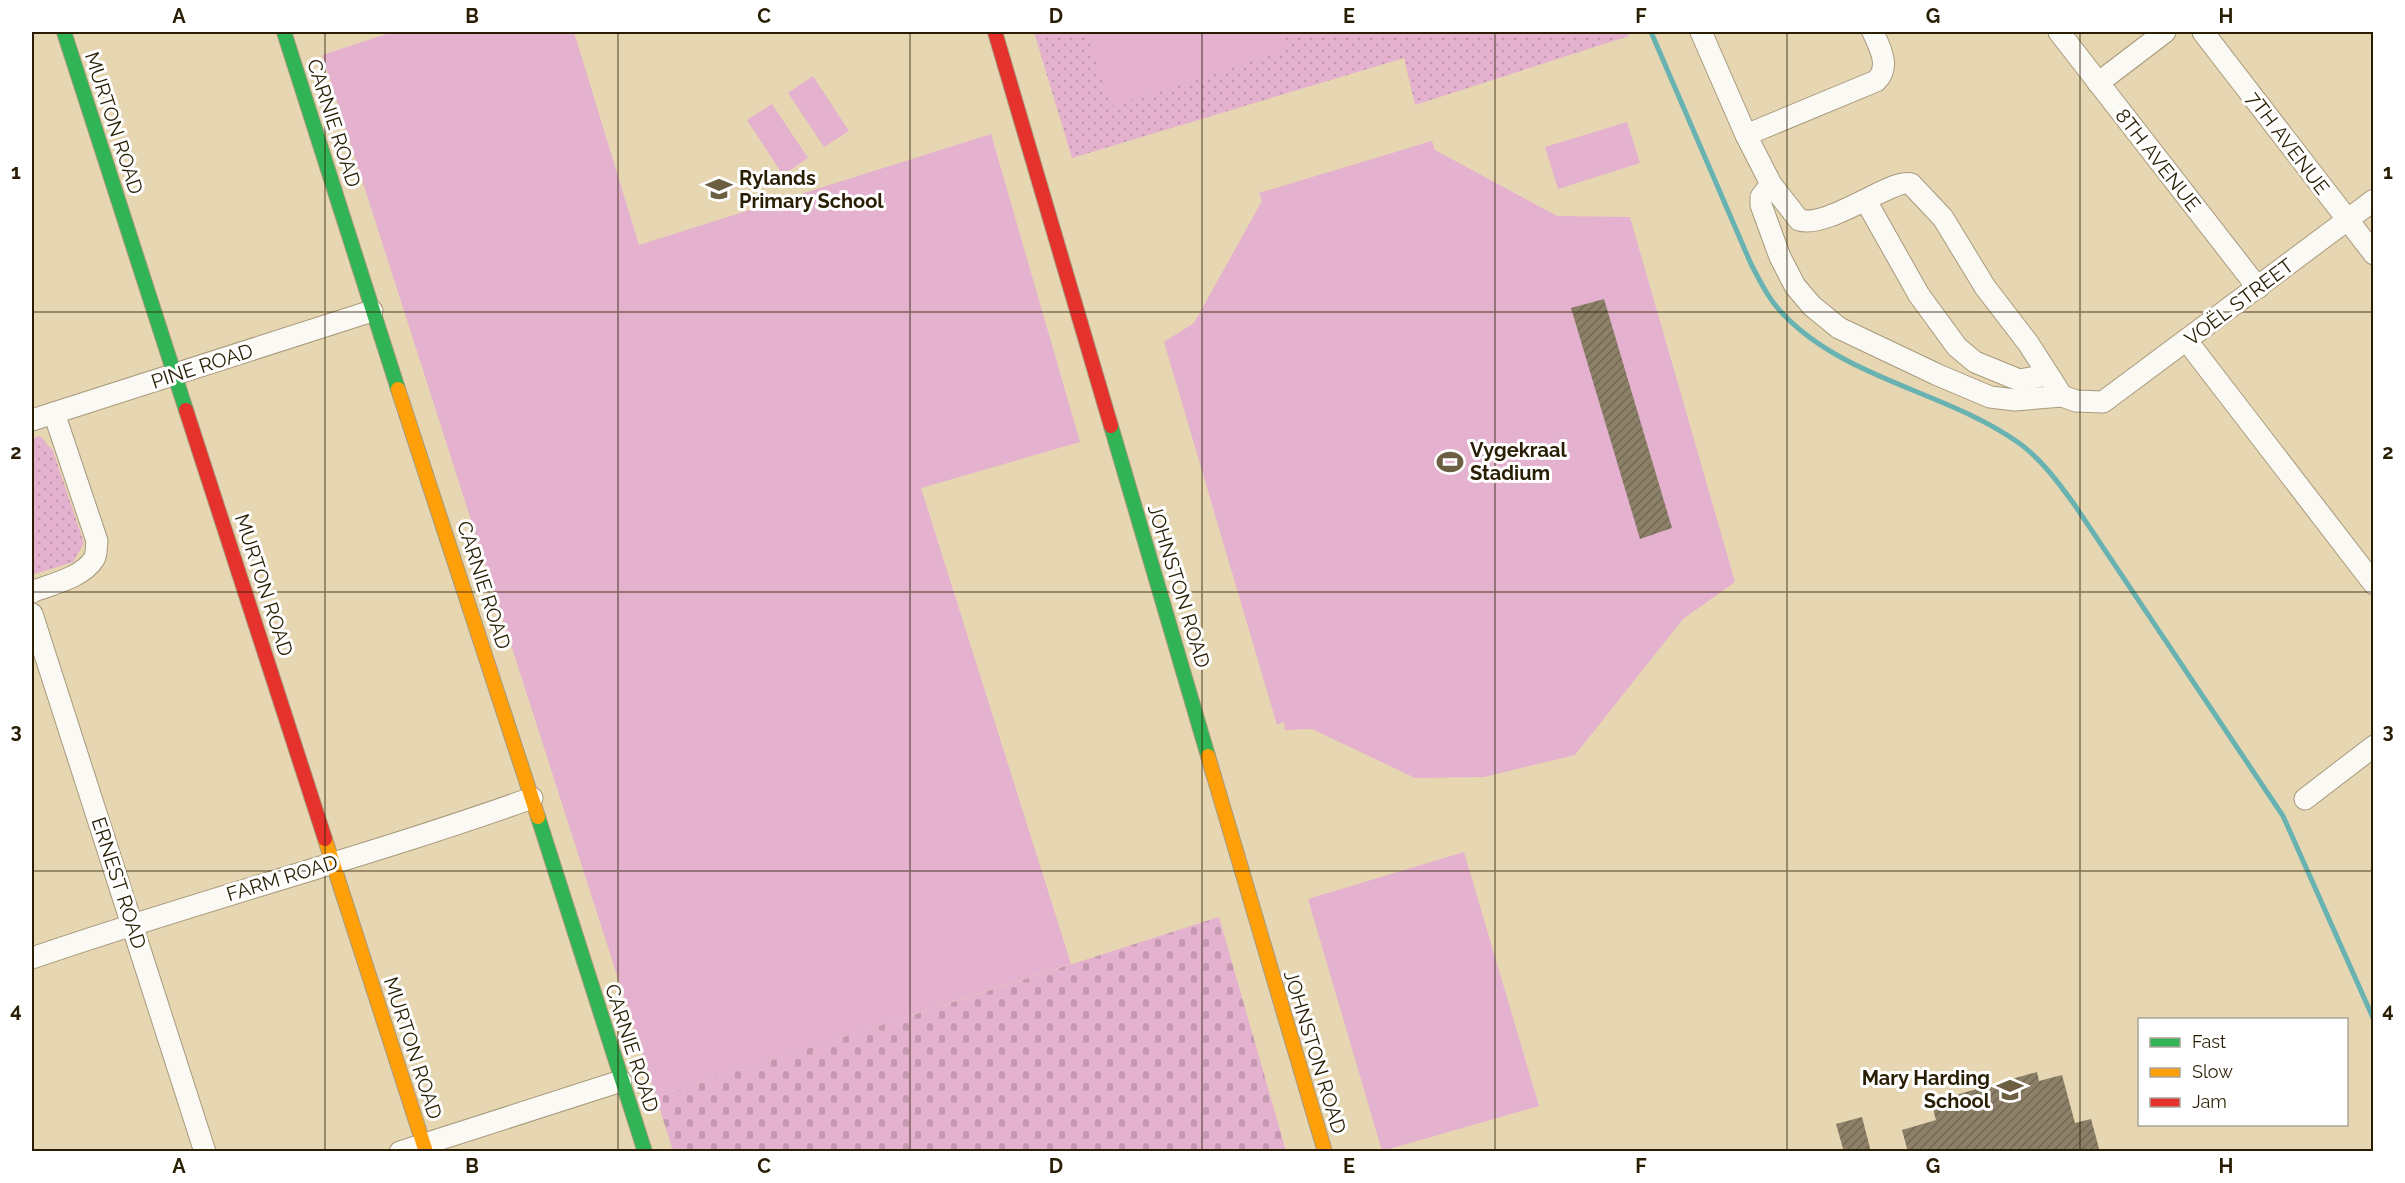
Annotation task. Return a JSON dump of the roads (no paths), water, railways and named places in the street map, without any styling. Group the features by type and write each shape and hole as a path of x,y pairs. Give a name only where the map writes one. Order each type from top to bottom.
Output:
{"street":[{"name":"MURTON ROAD","path":"64,32 424,1148"},
{"name":"CARNIE ROAD","path":"284,32 348,228 372,311 532,798 645,1152"},
{"name":"JOHNSTON ROAD","path":"995,32 1325,1152"},
{"path":"1701,32 1746,135 1771,184 1793,214 1804,222 1824,217 1866,201 1900,183 1911,184 1943,218 1985,287 2028,343 2062,396 2015,400 1990,397 1869,344 1828,321 1802,295 1780,257 1761,205 1761,197 1771,184"},
{"path":"1746,135 1876,81 1882,75 1883,61 1874,32"},
{"name":"8TH AVENUE","path":"2059,32 2258,288"},
{"path":"2098,83 2165,32"},
{"name":"7TH AVENUE","path":"2203,32 2373,254"},
{"name":"VOËL STREET","path":"2062,396 2076,401 2103,402 2373,200"},
{"path":"1866,201 1919,295 1962,352 1992,370 2019,380 2048,375"},
{"name":"PINE ROAD","path":"32,420 372,311"},
{"path":"2187,341 2373,583"},
{"path":"32,592 86,568 95,557 97,541 54,413"},
{"name":"ERNEST ROAD","path":"32,614 205,1152"},
{"path":"2305,799 2373,746"},
{"name":"FARM ROAD","path":"32,958 132,923 333,863 532,798"},
{"path":"400,1152 424,1148 621,1081"}],"waterway":[{"path":"1651,32 1751,264 1778,309 1808,336 1836,355 1960,410 2019,443 2042,464 2068,496 2283,816 2374,1020"}],"place":[{"name":"Rylands Primary School","path":"719,189"},
{"name":"Vygekraal Stadium","path":"1450,462"},
{"name":"Mary Harding School","path":"2010,1090"}]}
